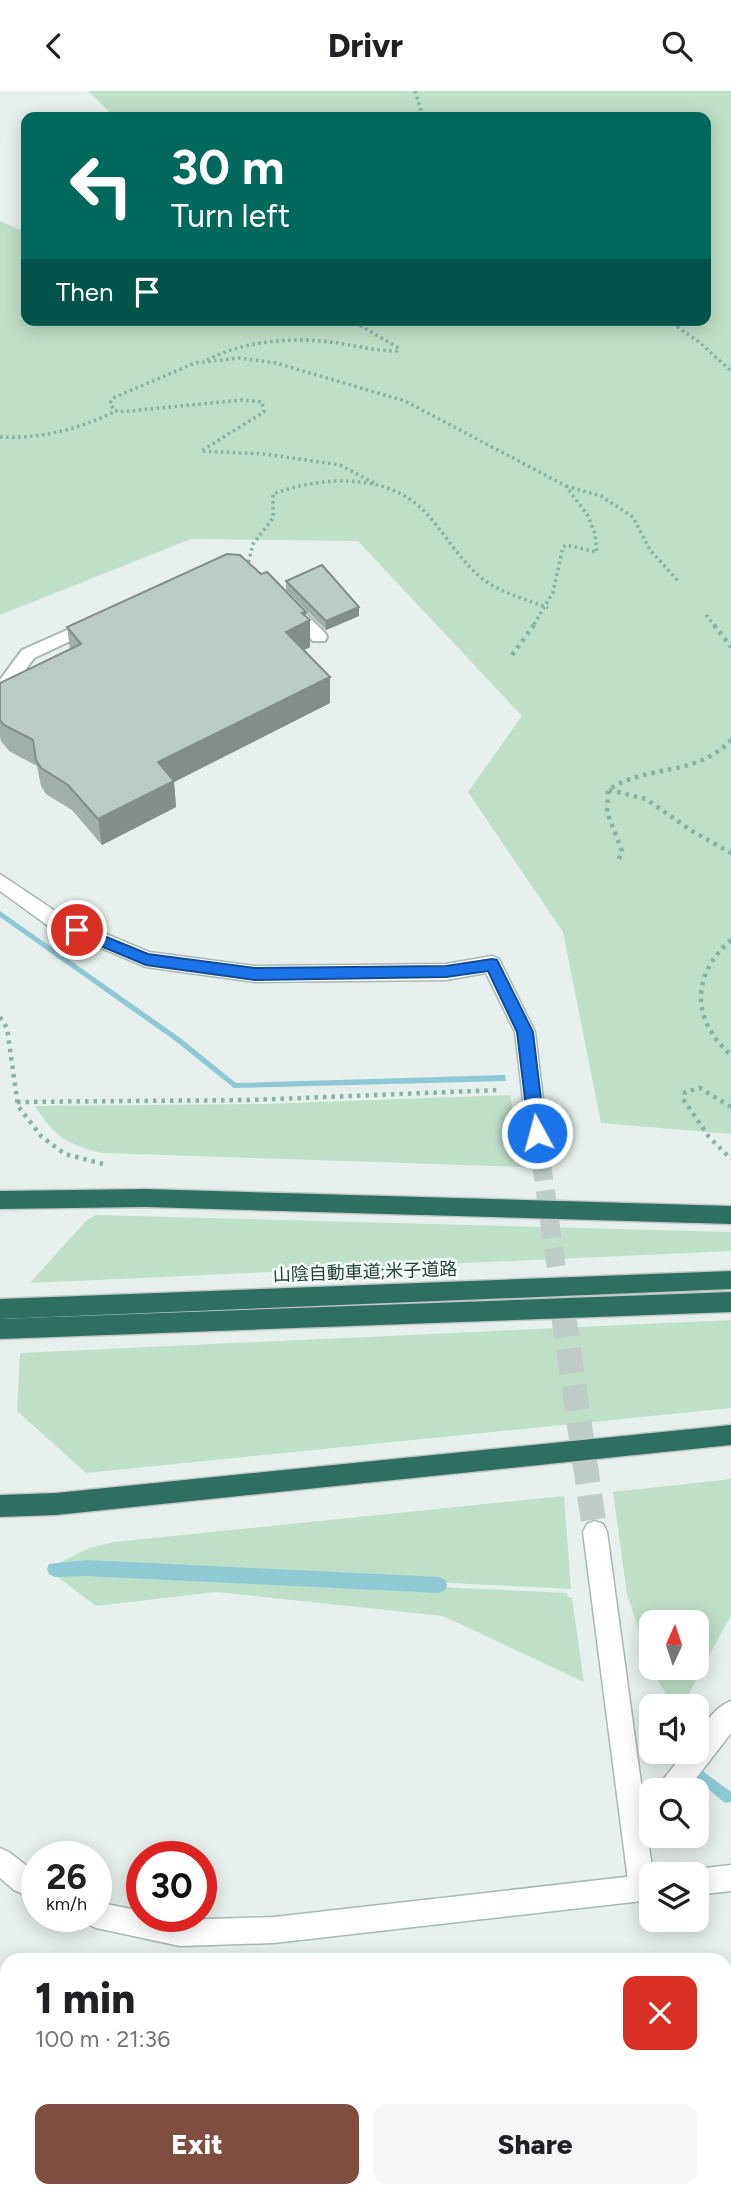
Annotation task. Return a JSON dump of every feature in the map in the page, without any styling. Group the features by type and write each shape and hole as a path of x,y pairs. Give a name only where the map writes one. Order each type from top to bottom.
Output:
{"highway":[{"path":"0,1200 146,1198 731,1215"},
{"name":"山陰自動車道;米子道路","path":"0,1329 30,1318 731,1280"},
{"name":"山陰自動車道;米子道路","path":"0,1309 30,1318 731,1302"},
{"path":"0,1506 56,1504 731,1435"}],"street":[{"path":"0,881 54,920 146,960 255,974 446,972 492,964 525,1032 537,1133"},
{"path":"595,1532 639,1801"},
{"path":"681,1778 731,1713"},
{"path":"0,1861 21,1879"},
{"path":"709,1881 731,1878"},
{"path":"112,1918 180,1933 274,1930 639,1888"}],"lane":[{"path":"246,572 256,573 319,637"},
{"path":"0,692 28,654 101,620"}],"path":[{"path":"415,91 421,112"},
{"path":"207,361 215,354 228,350 317,341 374,350 397,351 399,348 363,326"},
{"path":"676,326 698,341 731,371"},
{"path":"116,411 110,403 113,398 148,381 207,361 239,358 276,363 386,394 478,437 566,487 577,496 593,531 597,552 579,546 563,547 563,567 548,608 512,655"},
{"path":"0,437 31,438 68,430 116,411 242,400 262,402 264,412 201,451 265,454 340,465 419,506 467,566 487,583 548,608"},
{"path":"246,572 253,544 273,518 273,494 294,487 335,480 374,483"},
{"path":"566,487 577,487 601,496 632,517 650,550 679,582"},
{"path":"706,615 731,647"},
{"path":"608,790 622,782 709,760 731,740"},
{"path":"608,790 656,803 694,832 731,853"},
{"path":"608,790 607,812 622,851 619,859"},
{"path":"731,940 722,947 708,966 700,1006 714,1038 731,1055"},
{"path":"0,1017 7,1028 17,1102 41,1136 65,1154 102,1164 115,1164"},
{"path":"731,1107 700,1088 685,1092 683,1099 709,1137 731,1159"},
{"path":"17,1102 251,1100 532,1089"}],"green space":[{"path":"88,91 731,91 731,1134 601,1123 563,932 468,792 522,716 358,541 191,539 0,615 0,221 21,230 21,326 711,326 711,112 110,112"},
{"path":"510,1095 525,1167 103,1153 63,1138 49,1126 35,1106 264,1104"},
{"path":"96,1215 731,1232 731,1251 30,1283 86,1221"},
{"path":"731,1320 731,1408 86,1473 17,1411 20,1353"},
{"path":"731,1479 731,1615 709,1656 709,1610 639,1610 639,1630 627,1594 613,1492"},
{"path":"564,1496 571,1589 59,1563 87,1549 114,1542"},
{"path":"91,1571 567,1593 568,1597 572,1598 584,1682 443,1616 216,1592 96,1606 51,1572"},
{"path":"658,1680 696,1680 688,1694 666,1694"}],"water":[{"path":"0,911 179,1037 236,1083 505,1075 506,1081 234,1088 174,1040 0,917"},
{"path":"678,1764 693,1764 731,1792 731,1802 725,1803 709,1790 709,1778 695,1778"}],"building":[{"path":"227,554 240,555 261,574 267,572 306,612 302,613 310,620 286,632 330,677 158,762 174,781 98,819 68,785 41,768 36,760 33,740 4,725 0,720 0,683 81,644 67,627"},
{"path":"322,565 359,607 326,621 286,581"}],"waterway":[{"path":"55,1569 87,1568 439,1585"}],"tunnel":[{"path":"537,1133 563,1314"},
{"path":"563,1312 595,1532"}],"route":[{"path":"77,930 146,960 255,974 446,972 492,964 525,1032 537,1133"}]}
